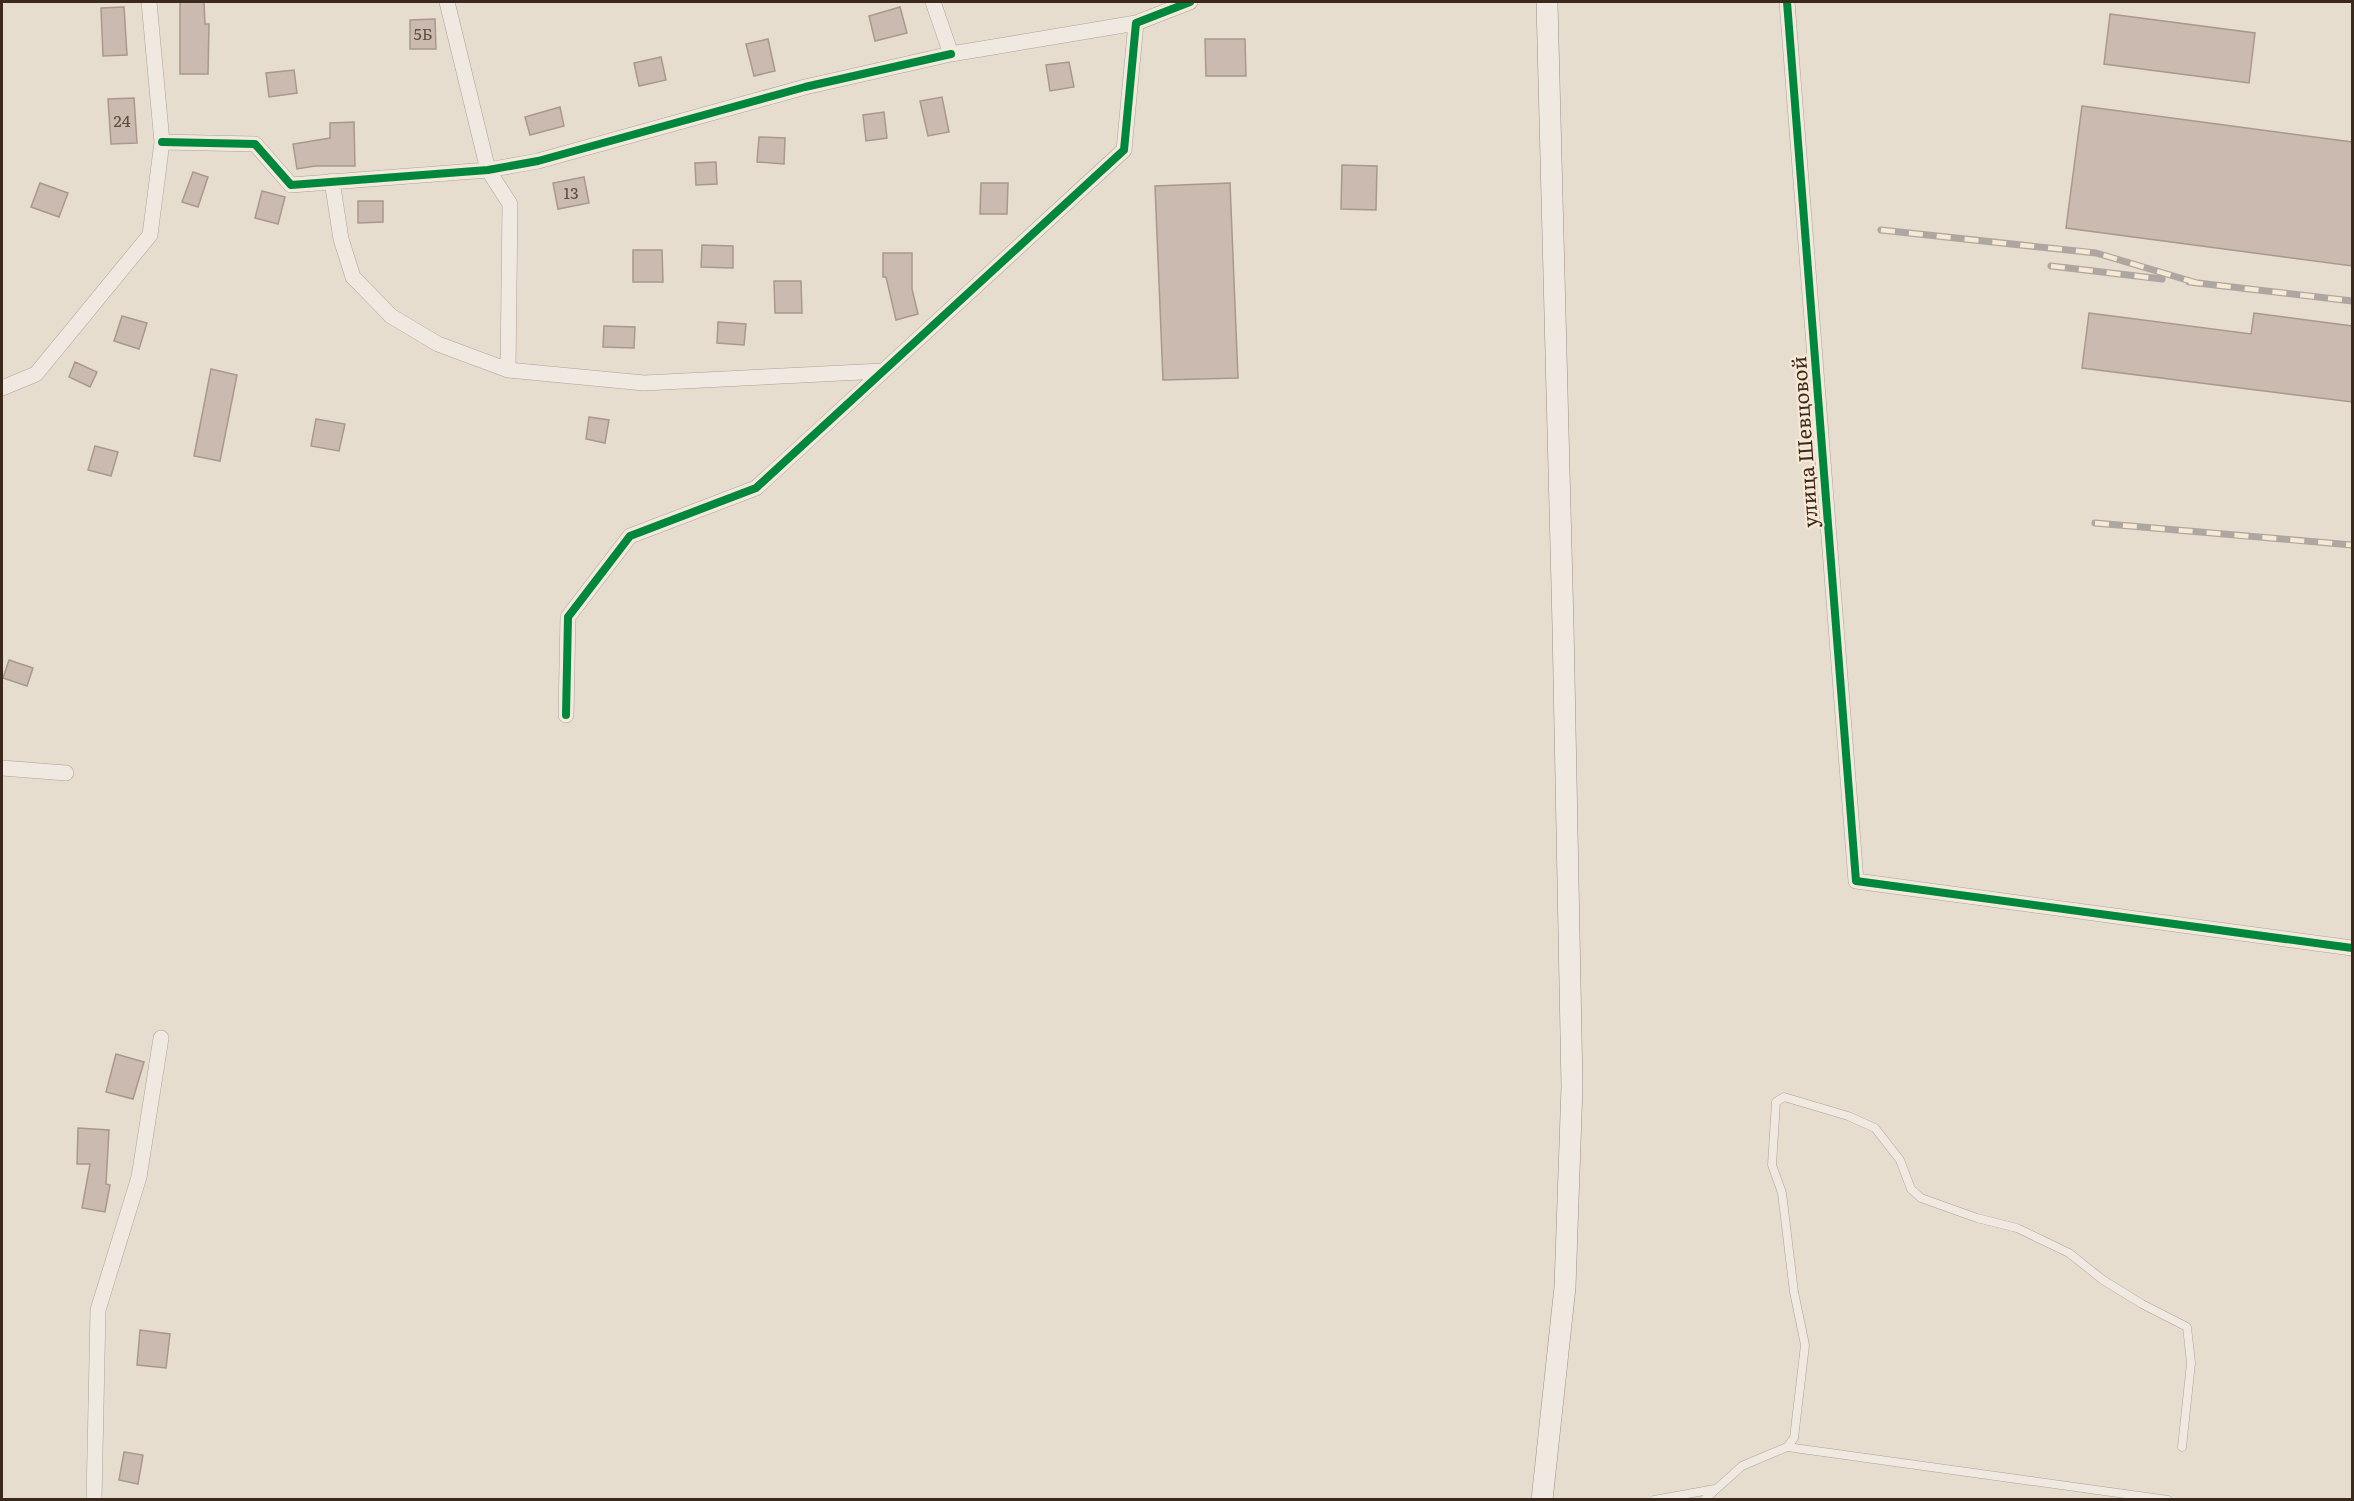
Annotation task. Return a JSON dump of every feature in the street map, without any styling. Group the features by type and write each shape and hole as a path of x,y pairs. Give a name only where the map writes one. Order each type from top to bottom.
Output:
{"main road":[{"path":"1542,1500 1565,1287 1572,1086 1564,636 1547,2"}],"street":[{"path":"2,388 36,374 150,235 162,142 149,2"},
{"path":"447,2 488,170 510,204 508,370"},
{"path":"933,2 951,54"},
{"path":"162,142 255,144 291,185 488,170 538,161 805,87 951,54 1136,24 1190,2"},
{"name":"улица Шевцовой","path":"1787,2 1856,880 2352,948"},
{"path":"566,715 568,617 630,536 756,488 1124,150 1136,24"},
{"path":"332,181 341,239 353,277 391,316 438,344 508,370 644,383 882,370"},
{"path":"2,768 66,774"},
{"path":"94,1500 98,1310 139,1177 161,1038"}],"lane":[{"path":"1704,1500 1742,1466 1787,1447 1794,1438 1805,1345 1794,1292 1782,1193 1772,1165 1776,1102 1784,1096 1848,1116 1875,1128 1900,1160 1911,1189 1921,1198 1977,1218 2017,1228 2069,1253 2103,1280 2142,1304 2187,1327 2191,1363 2182,1446"},
{"path":"1787,1447 2168,1500"},
{"path":"1654,1500 1717,1488"}],"building":[{"path":"180,2 204,2 205,24 209,24 208,74 180,74"},
{"path":"124,7 127,55 103,56 101,8"},
{"path":"900,7 907,33 875,41 869,16"},
{"path":"2110,14 2255,33 2249,83 2104,64"},
{"path":"435,19 436,49 410,49 410,20"},
{"path":"768,39 775,71 754,76 746,44"},
{"path":"1205,39 1245,39 1246,76 1206,76"},
{"path":"661,57 666,80 639,86 634,63"},
{"path":"1069,62 1074,87 1050,91 1046,65"},
{"path":"294,70 297,93 269,97 266,73"},
{"path":"942,97 949,132 928,136 920,101"},
{"path":"134,98 137,143 111,144 108,99"},
{"path":"2082,106 2352,142 2352,266 2066,228"},
{"path":"560,107 564,126 530,135 525,117"},
{"path":"884,112 887,138 866,141 863,115"},
{"path":"354,122 355,166 315,166 297,169 293,144 330,138 330,123"},
{"path":"759,137 785,138 784,164 757,162"},
{"path":"716,162 717,184 696,185 695,163"},
{"path":"1342,165 1377,166 1376,210 1341,209"},
{"path":"193,172 208,177 198,207 182,202"},
{"path":"584,177 589,203 558,209 553,183"},
{"path":"40,183 68,193 59,217 31,207"},
{"path":"981,183 1008,183 1007,214 980,214"},
{"path":"1230,183 1238,378 1163,380 1155,186"},
{"path":"262,191 285,197 278,224 255,218"},
{"path":"358,201 383,201 383,222 358,223"},
{"path":"702,245 733,246 733,268 701,267"},
{"path":"633,250 662,250 663,282 633,282"},
{"path":"883,253 912,253 912,289 918,314 896,320 886,277 883,277"},
{"path":"774,281 801,281 802,313 775,313"},
{"path":"2089,313 2251,334 2254,313 2352,326 2352,402 2082,368"},
{"path":"122,316 147,323 139,349 114,341"},
{"path":"718,322 746,324 744,345 717,343"},
{"path":"604,326 635,327 634,348 603,347"},
{"path":"75,362 97,372 90,387 69,377"},
{"path":"211,369 237,375 220,461 194,456"},
{"path":"589,417 609,420 605,443 586,439"},
{"path":"316,419 345,424 339,451 311,446"},
{"path":"95,446 118,452 111,476 88,470"},
{"path":"9,660 33,668 27,686 3,678"},
{"path":"116,1054 144,1062 133,1099 106,1092"},
{"path":"78,1128 109,1130 106,1184 110,1185 105,1212 82,1208 90,1164 77,1164"},
{"path":"140,1330 170,1334 166,1368 137,1365"},
{"path":"124,1452 143,1455 138,1484 119,1480"}],"railway":[{"path":"1881,230 2096,253 2197,283"},
{"path":"2051,266 2162,279"},
{"path":"2189,282 2352,301"},
{"path":"2095,523 2352,545"}],"cycle path":[{"path":"566,715 568,617 630,536 756,488 1124,150 1136,23 1190,2"},
{"path":"1787,2 1856,881 2352,948"},
{"path":"162,142 255,144 291,185 488,170 538,161 805,87 951,54"}]}
